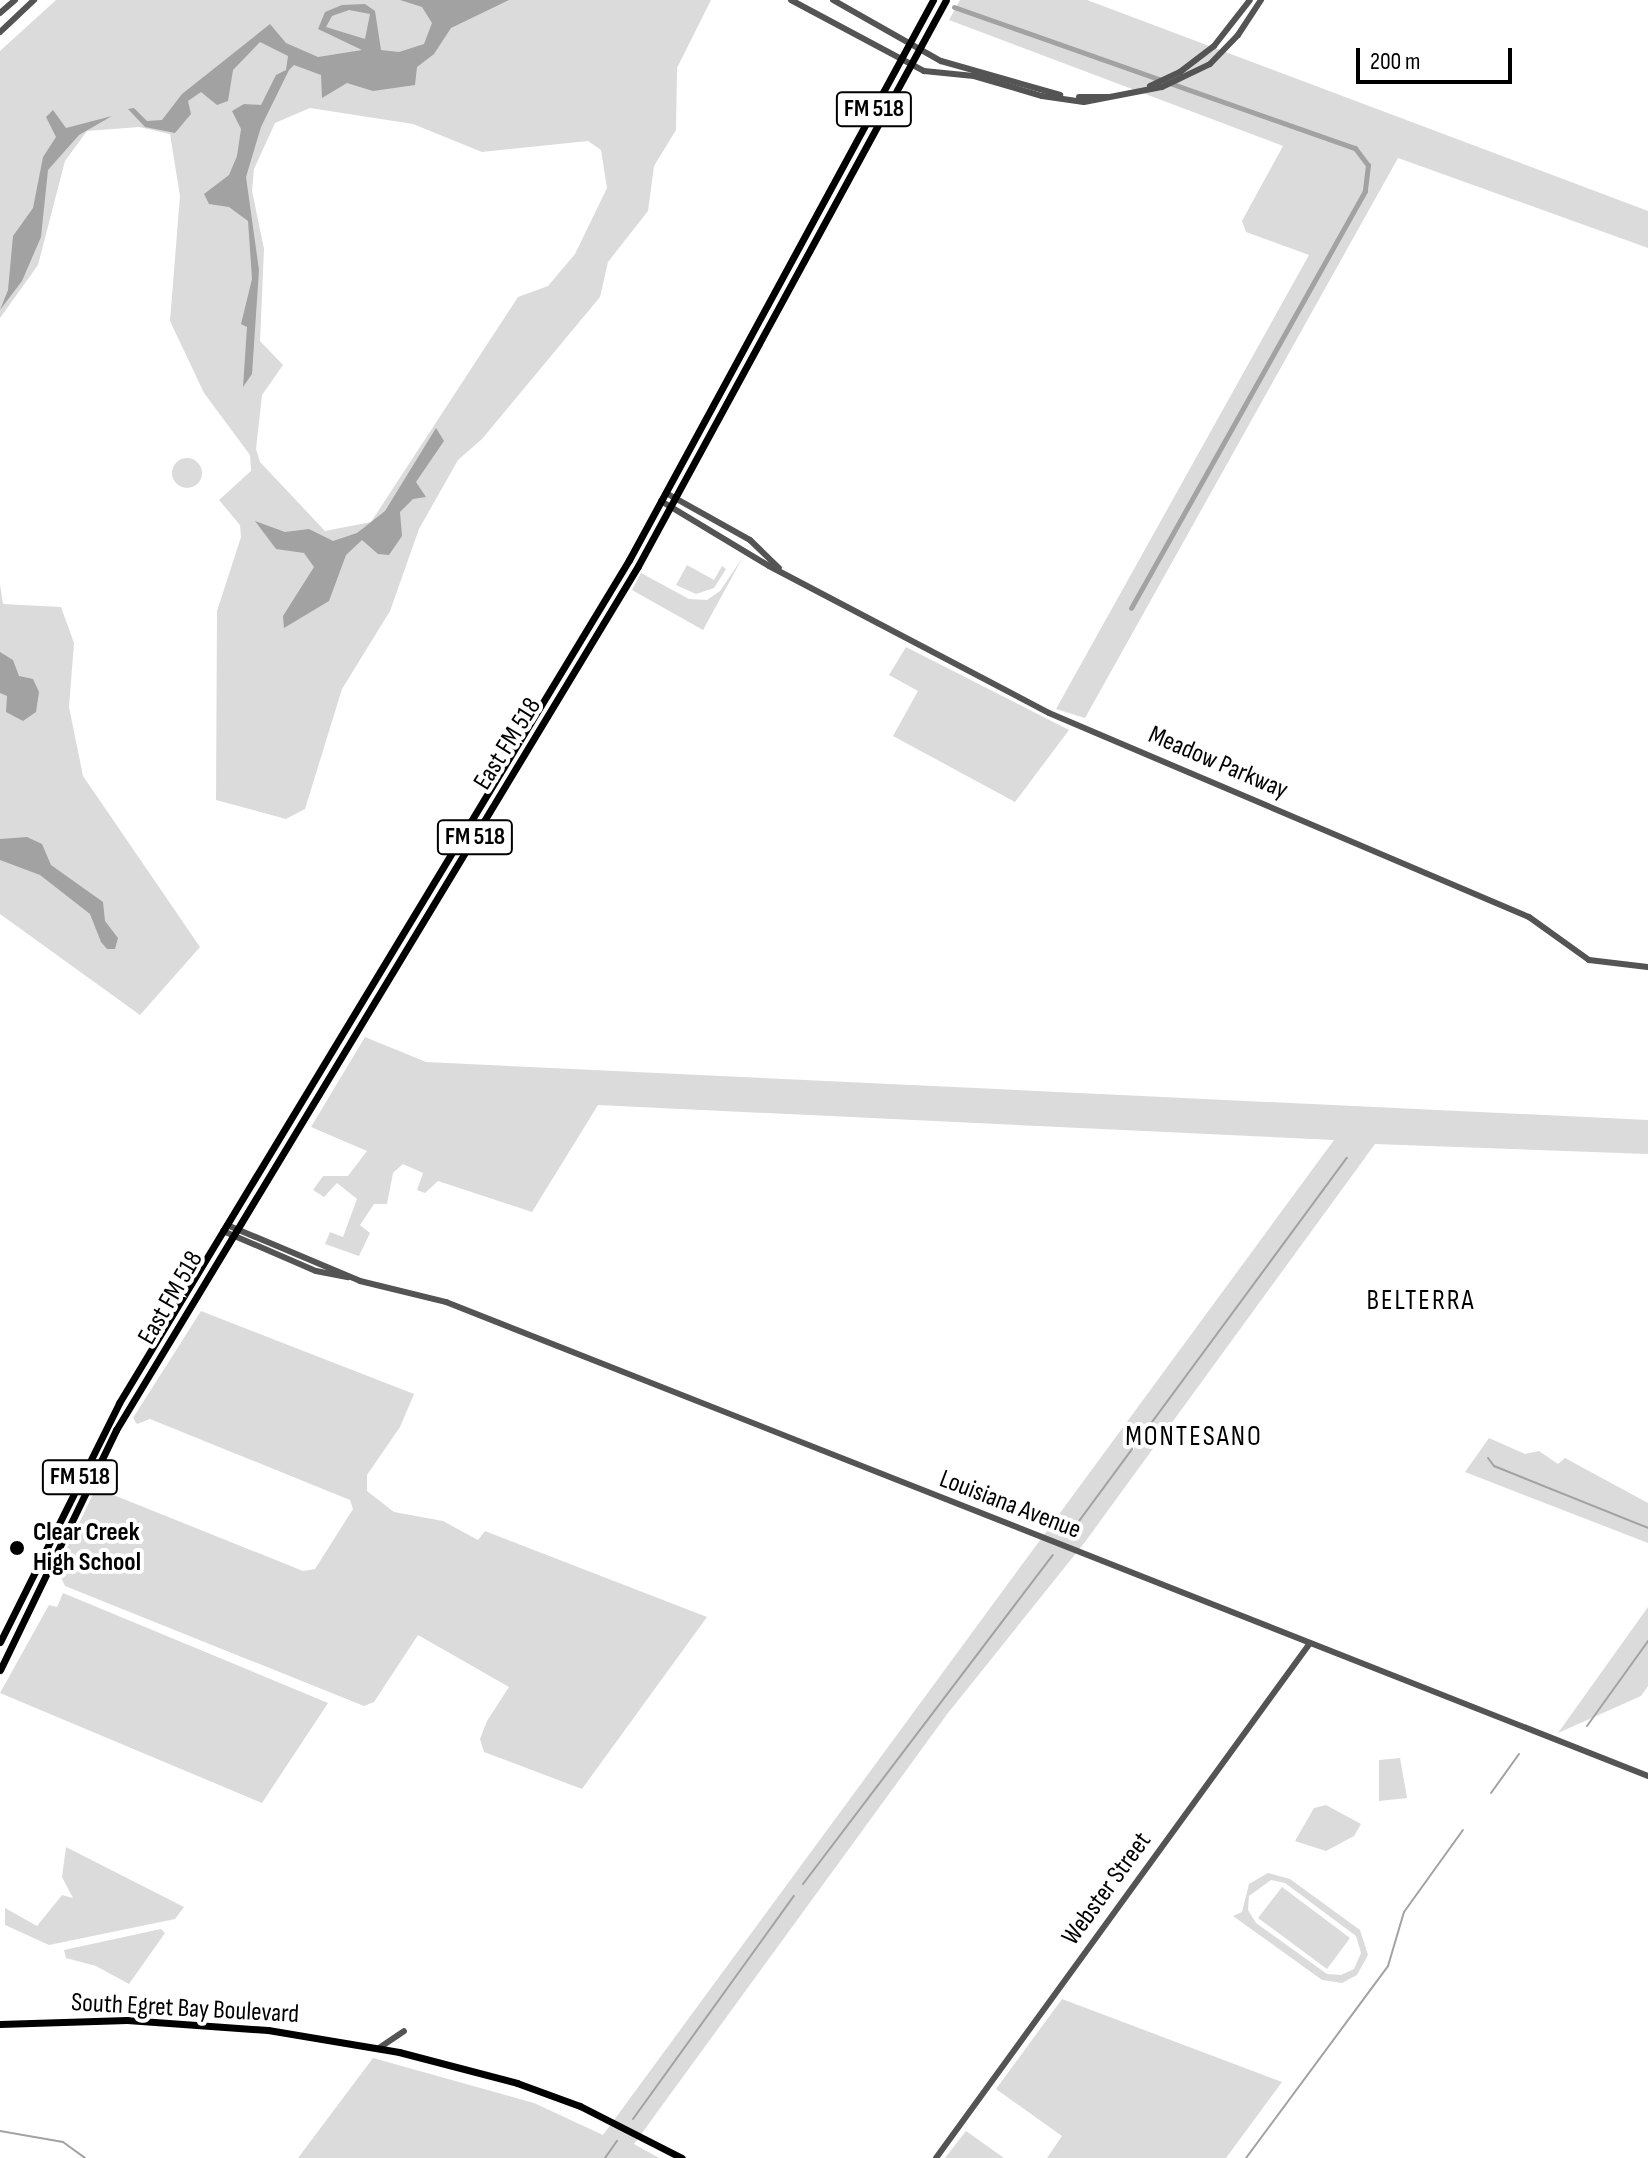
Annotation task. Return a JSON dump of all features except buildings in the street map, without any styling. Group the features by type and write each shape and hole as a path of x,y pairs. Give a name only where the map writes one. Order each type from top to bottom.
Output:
{"main road":[{"name":"East FM 518","path":"0,1642 44,1548 119,1403 666,493 933,0"},
{"name":"East FM 518","path":"0,1670 53,1553 129,1409 675,499 946,0"},
{"path":"757,325 767,330"},
{"path":"279,1141 287,1146"},
{"path":"170,1319 179,1324"},
{"path":"119,1403 129,1409"},
{"path":"72,1493 81,1499"},
{"path":"44,1548 53,1553"},
{"path":"9,1622 20,1626"},
{"name":"South Egret Bay Boulevard","path":"0,2024 190,2024 268,2030 379,2048 525,2085 682,2158"}],"street":[{"path":"0,13 15,0"},
{"path":"0,32 34,0"},
{"path":"791,0 910,66 1084,102 1162,87 1214,46 1250,0"},
{"path":"833,0 941,61 1063,95 1109,97 1148,87 1210,64 1238,35 1261,0"},
{"name":"Meadow Parkway","path":"666,493 750,540 779,568"},
{"name":"Meadow Parkway","path":"661,501 669,509 1049,713 1529,917 1589,960 1648,967"},
{"name":"Louisiana Avenue","path":"225,1228 356,1279 446,1302 1648,1776"},
{"name":"Webster Street","path":"936,2158 1310,1643"},
{"path":"379,2048 404,2031"}],"shaded area":[{"path":"56,0 711,0 677,68 676,130 654,166 648,211 608,262 600,297 482,439 458,460 419,529 390,611 342,689 305,809 286,819 216,800 217,611 241,537 240,525 219,500 251,471 250,455 204,393 170,321 180,196 170,134 139,127 87,131 65,161 38,265 0,318 0,51","holes":["310,108 413,124 482,152 588,141 601,150 607,188 575,254 548,286 518,297 371,522 325,531 260,462 256,449 262,395 283,365 260,341 264,249 252,191 254,169 275,123"]},
{"path":"400,0 509,0 451,28 434,54 417,67 415,85 373,91 347,83 322,98 321,75 294,65 261,127 246,177 259,270 252,374 243,387 247,327 241,324 252,279 248,221 229,207 209,204 204,194 229,175 237,156 241,129 232,111 244,104 261,105 276,75 286,70 288,56 260,42 233,70 228,101 217,105 201,92 188,101 191,114 175,133 145,127 128,109 134,108 147,121 162,120 182,94 270,24 286,43 318,57 362,50 318,29 325,12 342,5 365,4 375,11 381,50 399,52 424,44 432,23 422,7","holes":["349,10 370,14 365,39 326,27 332,16"]},
{"path":"960,0 1087,0 1648,211 1648,248 1398,158 1085,718 1056,709 1309,255 1246,232 1242,221 1283,146 949,20"},
{"path":"53,110 66,128 112,116 79,135 48,170 41,237 22,281 0,310 8,290 13,236 33,208 43,157 56,137 46,117"},
{"path":"436,428 444,441 416,482 426,497 413,499 400,512 402,536 389,555 378,554 362,540 346,555 329,601 284,628 283,616 314,567 304,553 276,549 255,521 285,532 309,529 333,541 357,533 385,511"},
{"path":"187,458 198,462 202,473 198,484 187,488 176,484 172,473 176,462"},
{"path":"743,557 703,630 632,590 641,573 689,599 707,600 720,591"},
{"path":"687,565 714,580 722,566 726,569 714,588 696,594 676,585"},
{"path":"0,584 3,604 61,607 74,643 69,707 83,776 200,947 140,1015 0,914"},
{"path":"906,647 1069,730 1015,802 893,736 918,691 889,675"},
{"path":"0,652 13,660 19,676 33,679 39,692 36,712 23,721 6,712 7,696 0,693"},
{"path":"27,837 42,844 51,865 103,902 105,921 118,938 115,949 107,949 101,942 90,914 40,875 0,860 0,839"},
{"path":"365,1037 426,1062 1648,1120 1648,1154 1375,1144 1085,1542 948,1713 634,2144 659,2158 298,2158 373,2058 534,2103 603,2135 1334,1140 598,1105 532,1212 438,1181 425,1193 417,1190 423,1173 403,1164 393,1173 387,1204 374,1204 360,1225 370,1233 359,1256 325,1244 330,1232 343,1237 357,1199 337,1183 324,1197 313,1190 323,1176 348,1176 367,1151 311,1127"},
{"path":"201,1311 414,1394 400,1427 367,1475 367,1491 394,1512 443,1521 478,1540 485,1531 707,1617 582,1789 484,1752 480,1739 487,1721 509,1687 418,1635 374,1702 364,1706 65,1586 57,1569 96,1488 303,1571 315,1569 353,1509 350,1500 150,1419 137,1424 133,1418"},
{"path":"1489,1438 1525,1454 1539,1451 1558,1464 1565,1458 1648,1503 1648,1543 1465,1472"},
{"path":"63,1593 328,1703 262,1803 0,1693 49,1605 57,1607"},
{"path":"1648,1607 1648,1686 1641,1696 1558,1733"},
{"path":"1400,1758 1407,1798 1379,1801 1379,1760"},
{"path":"1326,1805 1361,1824 1354,1836 1326,1851 1295,1841 1314,1808"},
{"path":"66,1847 184,1907 175,1919 49,1945 5,1925 5,1908 37,1926 62,1895 73,1898 62,1877"},
{"path":"1268,1873 1290,1879 1360,1930 1368,1955 1357,1975 1342,1983 1322,1980 1233,1916 1242,1912 1249,1884","holes":["1271,1880 1285,1883 1356,1936 1361,1953 1354,1969 1341,1975 1327,1974 1256,1923 1248,1910 1249,1896"]},
{"path":"1282,1887 1350,1938 1327,1969 1258,1918"},
{"path":"161,1929 165,1933 129,1984 96,1966 66,1958 64,1950"},
{"path":"1062,1999 1282,2082 1226,2158 1047,2158 1062,2136 996,2089"},
{"path":"966,2131 1004,2158 945,2158"}],"waterway":[{"path":"954,7 1355,148 1368,165 1365,191 1131,608"},
{"path":"1068,1536 1347,1158"},
{"path":"1488,1458 1494,1466 1648,1528"},
{"path":"803,1884 1053,1555"},
{"path":"1587,1726 1648,1641"},
{"path":"1491,1793 1519,1754"},
{"path":"1246,2158 1388,1966 1404,1912 1463,1830"},
{"path":"633,2119 794,1896"},
{"path":"0,2131 63,2142 85,2158"},
{"path":"605,2158 617,2141"}],"place":[{"name":"Clear Creek High School","path":"17,1548"}],"district":[{"name":"BELTERRA","path":"1421,1301"},
{"name":"MONTESANO","path":"1194,1437"}]}
